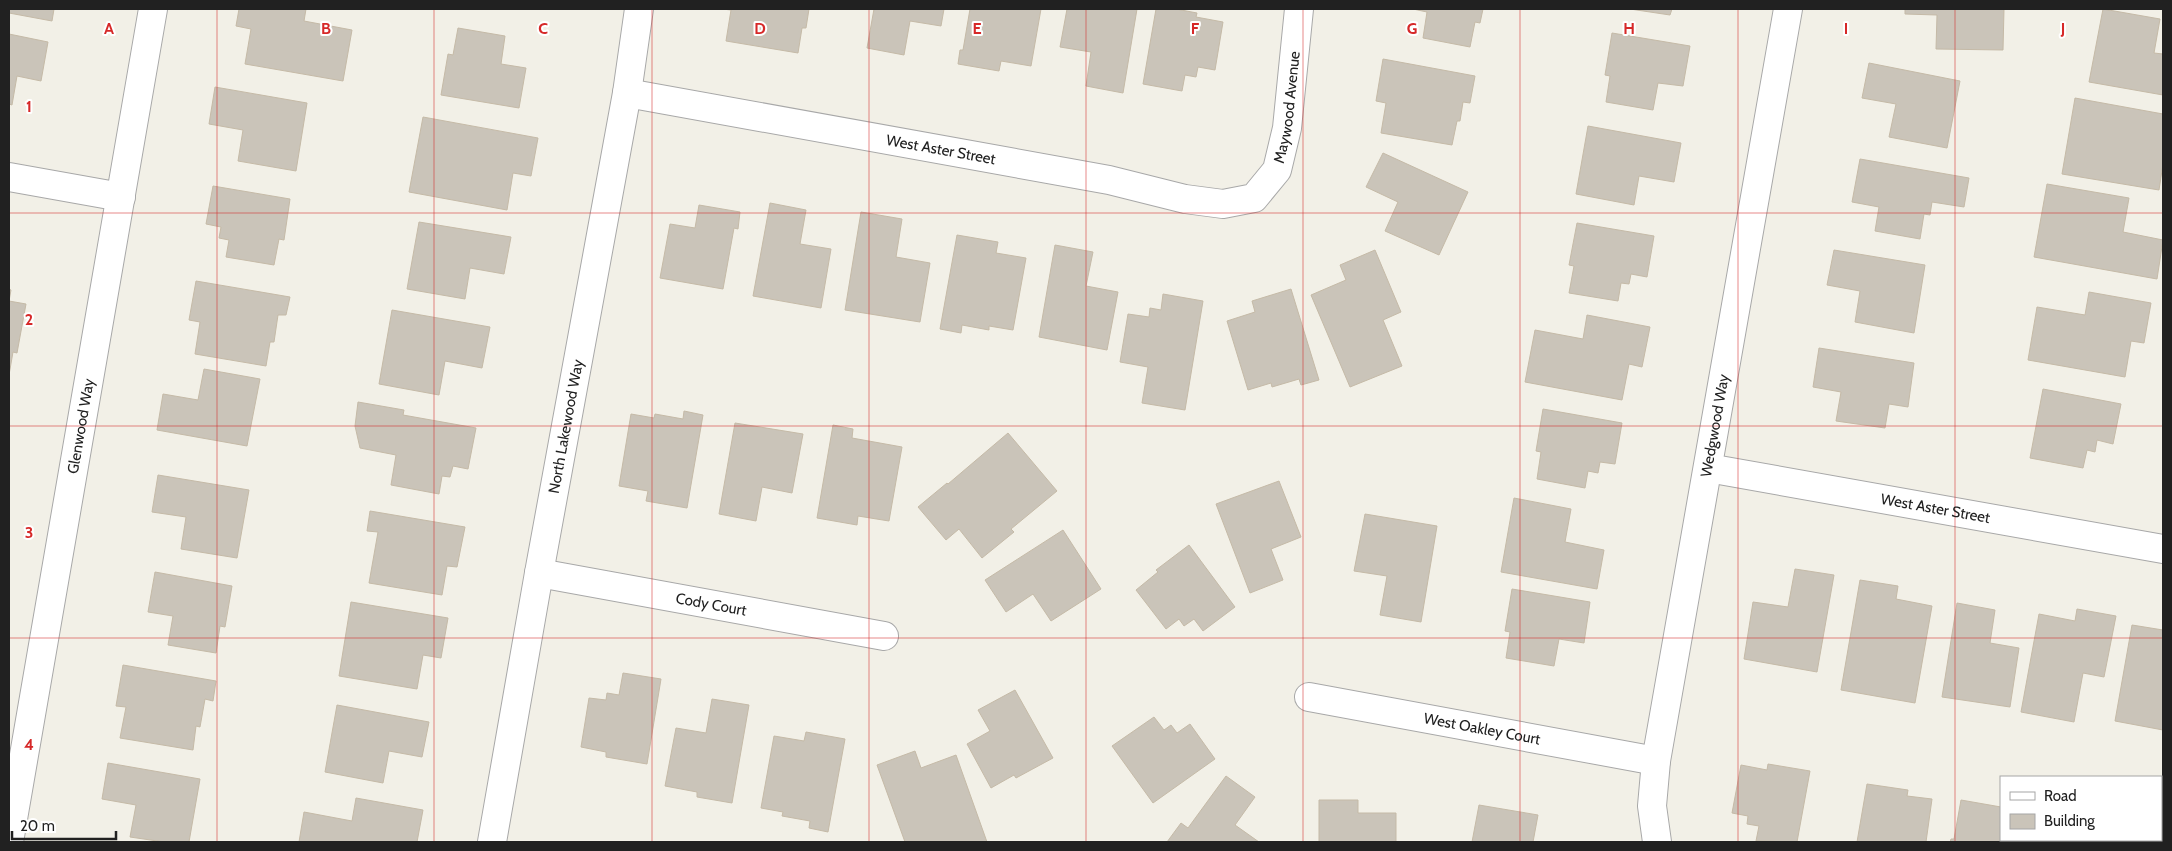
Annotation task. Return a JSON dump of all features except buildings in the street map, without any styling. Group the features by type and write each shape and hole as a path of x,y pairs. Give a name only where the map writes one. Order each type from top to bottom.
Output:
{"street":[{"name":"Glenwood Way","path":"9,842 153,9"},
{"name":"North Lakewood Way","path":"492,842 627,93 639,9"},
{"name":"Maywood Avenue","path":"1254,198 1277,170 1287,128 1299,9"},
{"name":"Wedgwood Way","path":"1657,842 1652,806 1656,761 1788,9"},
{"name":"West Aster Street","path":"627,93 1099,178 1185,199 1223,204 1254,198"},
{"path":"9,177 121,197"},
{"name":"West Aster Street","path":"1708,468 2163,549"},
{"name":"Cody Court","path":"539,573 884,636"},
{"name":"West Oakley Court","path":"1309,697 1656,761"}]}
